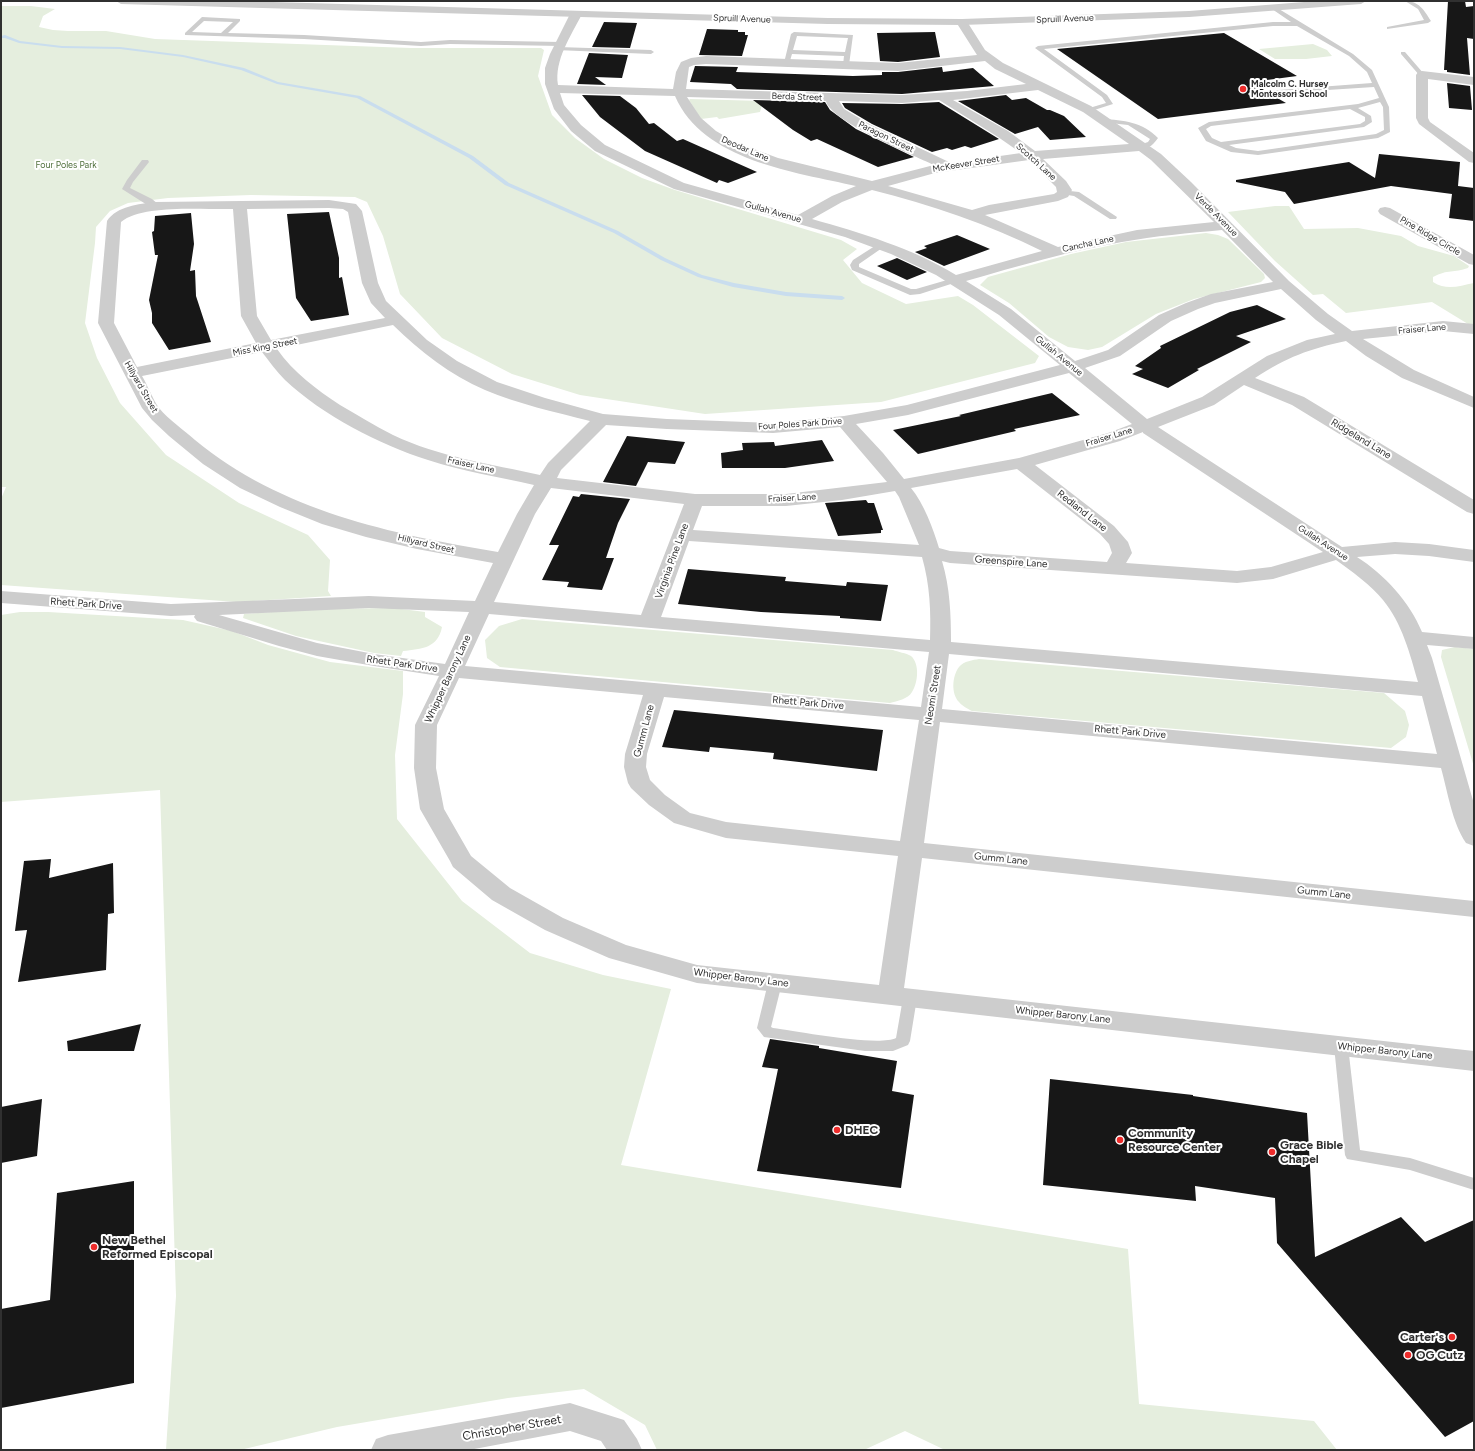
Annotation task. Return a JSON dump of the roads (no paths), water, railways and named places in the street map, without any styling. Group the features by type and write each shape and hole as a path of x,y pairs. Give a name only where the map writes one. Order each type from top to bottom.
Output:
{"street":[{"name":"Spruill Avenue","path":"122,1 828,21 962,22 1189,14 1361,1"},
{"name":"Gullah Avenue","path":"576,14 559,47 551,68 553,89 558,106 576,128 600,148 679,186 850,234 882,246 934,269 954,280 1004,312 1146,426 1339,553 1356,565 1392,596 1408,624 1422,658 1450,762 1472,829"},
{"name":"Verde Avenue","path":"962,22 980,52 999,66 1088,110 1156,157 1186,185 1284,284 1322,317 1372,353 1408,374 1474,403"},
{"name":"Deodar Lane","path":"987,57 905,66 847,60 789,58 706,60 691,62 681,68 680,93 688,112 700,125 716,137 734,147 774,162 871,186 972,215 1010,229 1055,251"},
{"path":"1474,81 1422,75 1422,118 1425,124 1474,159"},
{"name":"Berda Street","path":"553,89 902,99 942,97 1040,86"},
{"name":"Scotch Lane","path":"942,97 951,104 1004,134 1032,155 1061,184 1065,190 1064,192"},
{"name":"Paragon Street","path":"832,98 834,104 840,112 866,128 948,166"},
{"name":"McKeever Street","path":"800,220 837,199 901,176 948,166 1032,155 1142,147"},
{"path":"972,215 988,209 1058,197 1064,192"},
{"name":"Hillyard Street","path":"351,207 329,204 155,206 137,208 126,212 114,221 106,323 153,411 204,458 237,479 277,499 334,522 383,535 461,552 504,559"},
{"name":"Fraiser Lane","path":"240,205 249,316 267,346 290,376 312,394 353,420 388,439 434,456 545,482 695,500 786,500 842,494 1021,463 1114,437 1208,401 1273,359 1313,343 1349,336 1443,326 1474,329"},
{"name":"Four Poles Park Drive","path":"351,207 355,211 370,283 379,303 421,343 451,365 491,386 539,402 602,418 704,426 773,428 844,422 908,410 1073,367 1114,353 1166,318 1192,306 1217,298 1284,284"},
{"name":"Pine Ridge Circle","path":"1386,211 1474,261"},
{"name":"Cancha Lane","path":"954,280 1055,251 1136,235 1226,226"},
{"name":"Miss King Street","path":"132,373 397,320"},
{"name":"Ridgeland Lane","path":"1242,379 1298,401 1474,508"},
{"name":"Whipper Barony Lane","path":"602,418 554,467 526,514 426,725 425,768 432,810 462,861 500,894 554,924 618,952 697,974 1474,1061"},
{"name":"Neomi Street","path":"844,422 877,457 908,496 931,552 938,580 941,610 940,647 911,849 900,997"},
{"name":"Redland Lane","path":"1021,463 1107,530 1118,542 1122,553 1113,568"},
{"name":"Virginia Pine Lane","path":"650,621 695,500"},
{"name":"Greenspire Lane","path":"682,535 931,552 950,558 1244,576 1272,573 1339,553 1395,548 1429,550 1474,556"},
{"name":"Rhett Park Drive","path":"1,597 171,610 369,602 482,607 1431,690"},
{"name":"Rhett Park Drive","path":"171,610 212,619 295,644 347,656 452,671 1450,762"},
{"path":"1413,637 1474,643"},
{"name":"Gumm Lane","path":"656,689 636,754 636,767 639,783 657,800 682,818 726,830 1474,909"},
{"name":"Christopher Street","path":"388,1450 570,1417 612,1430 625,1450"}],"lane":[{"path":"1389,28 1428,21 1420,8 1408,1"},
{"path":"1274,8 1298,24 1351,54 1370,71 1386,108 1377,124"},
{"path":"223,35 238,20 202,19 187,34 209,34 223,35 304,37 413,44 450,42 651,52"},
{"path":"1088,110 1110,104 1105,96 1038,48 1273,24 1298,24"},
{"path":"789,58 794,34 852,36 847,60"},
{"path":"1403,53 1422,75"},
{"path":"1252,94 1376,85"},
{"path":"1351,107 1368,116 1368,122 1377,124 1388,131 1378,136 1258,153 1234,150 1219,144 1209,139 1202,128 1209,124 1351,107 1360,106 1382,99"},
{"path":"1219,144 1377,124"},
{"path":"145,162 139,172 128,180 126,189 150,201 155,206"},
{"path":"1064,192 1076,194 1113,217"},
{"path":"882,246 856,262 854,265 855,268 910,292 917,292 954,280"},
{"path":"775,983 764,1028 769,1033 865,1046 893,1046 903,1041 900,997"},
{"path":"1341,1046 1353,1155 1410,1164 1474,1184"}],"waterway":[{"path":"1,37 5,36 19,42 62,47 120,48 183,56 242,69 277,83 358,97 471,157 507,184 616,232 663,259 700,276 733,285 786,294 842,298"}],"place":[{"name":"Malcolm C. Hursey Montessori School","path":"1243,89"},
{"name":"DHEC","path":"837,1130"},
{"name":"Community Resource Center","path":"1120,1140"},
{"name":"Grace Bible Chapel","path":"1272,1152"},
{"name":"New Bethel Reformed Episcopal","path":"94,1247"},
{"name":"Carter's","path":"1452,1337"},
{"name":"OG Cutz","path":"1408,1355"}],"park label":[{"name":"Four Poles Park","path":"66,165"}]}
